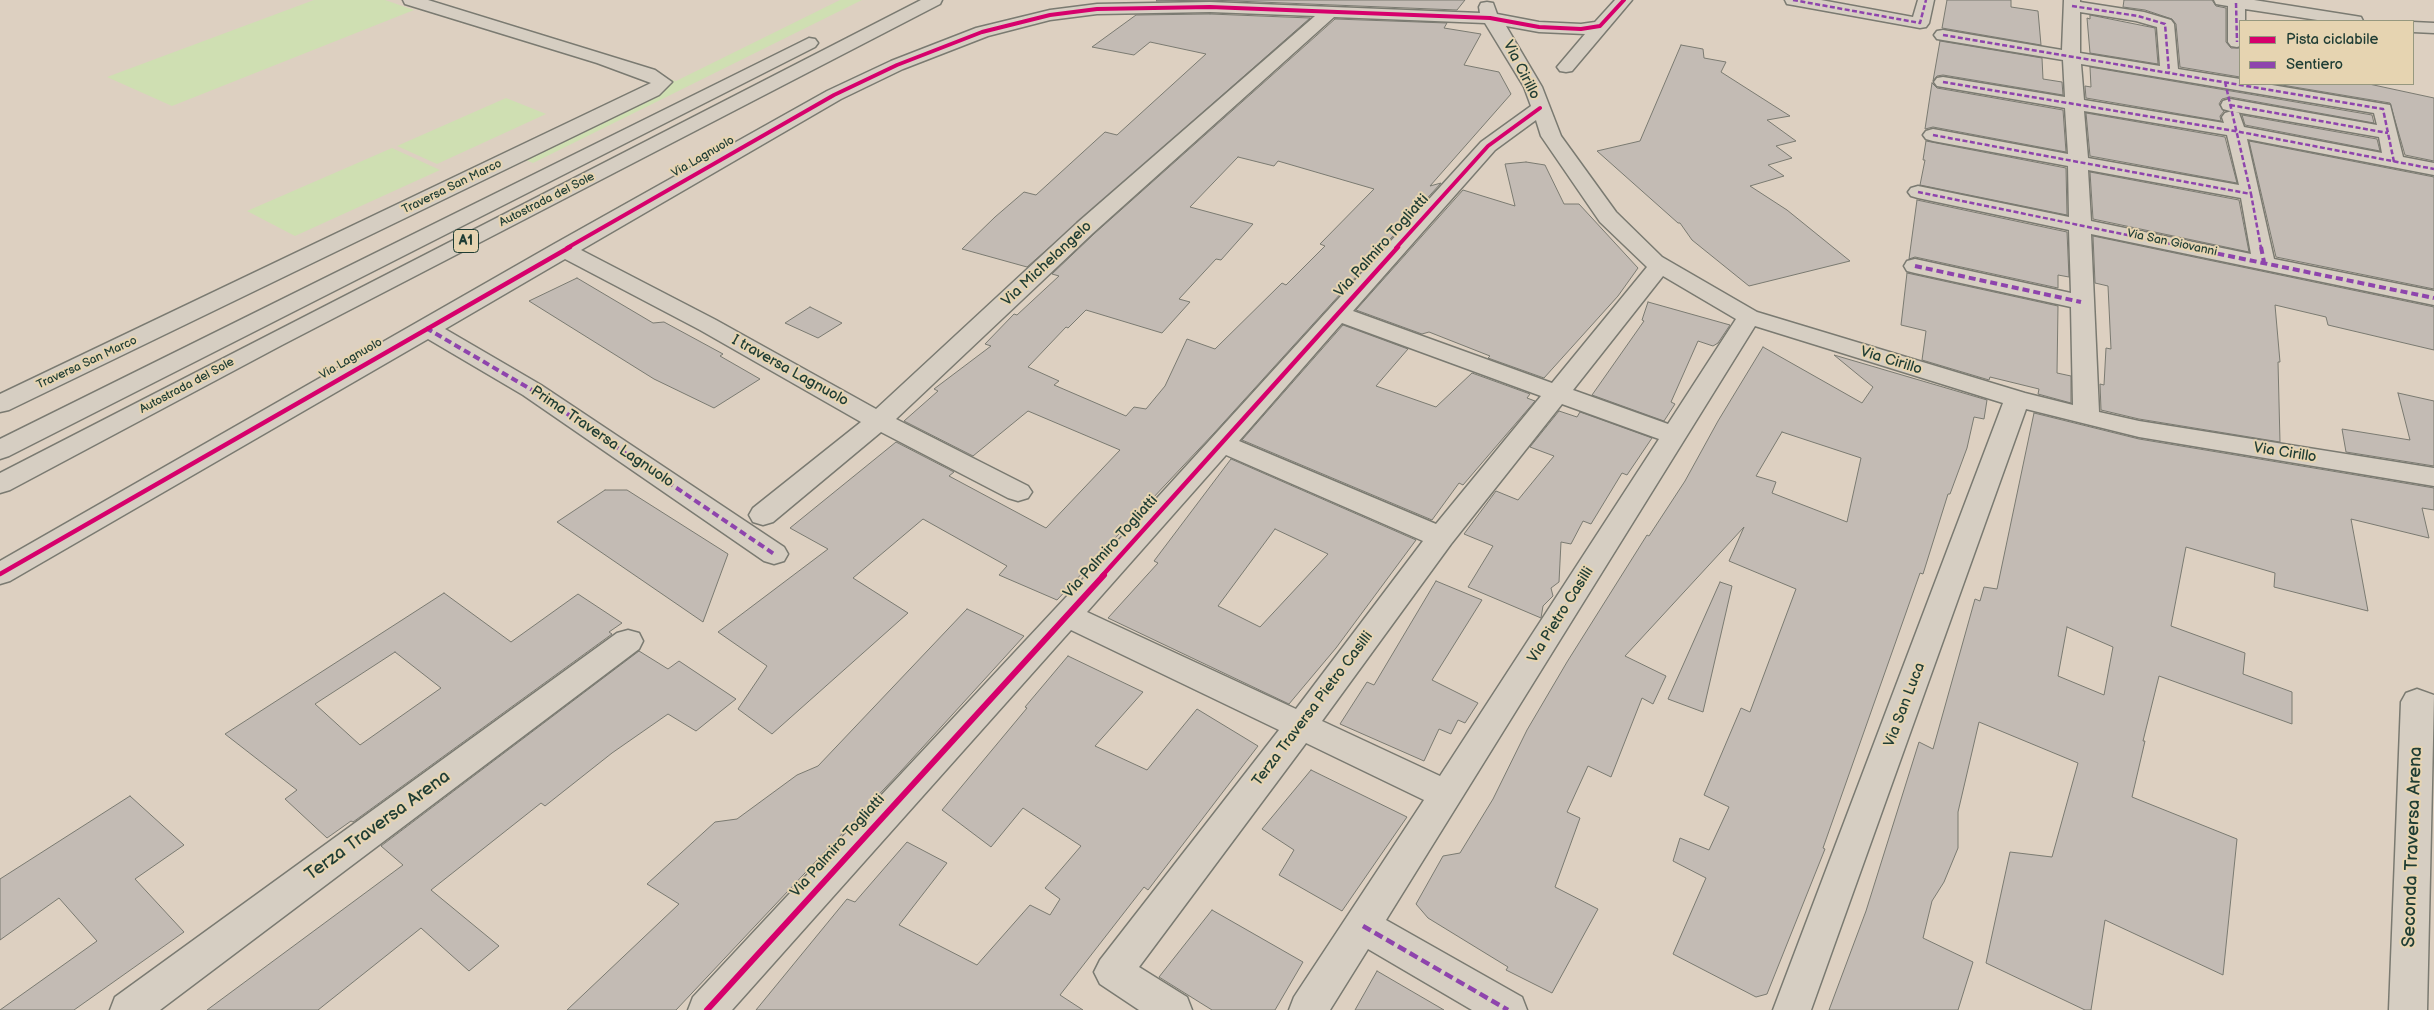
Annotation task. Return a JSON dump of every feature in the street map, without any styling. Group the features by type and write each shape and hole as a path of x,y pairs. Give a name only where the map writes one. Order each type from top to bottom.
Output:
{"main road":[{"name":"Traversa San Marco","path":"0,404 652,90 663,82 649,74 603,59 411,0"},
{"name":"Autostrada del Sole","path":"0,450 895,0"},
{"name":"Autostrada del Sole","path":"0,484 274,340 934,0"},
{"path":"1566,67 1624,0"},
{"path":"1793,0 1920,23 1926,0"},
{"path":"2237,42 2229,1 2349,20"},
{"path":"2086,416 2078,161 2072,56 2072,3 2138,16 2165,24 2169,72"},
{"name":"Via Lagnuolo","path":"0,574 562,249 834,95 897,65 982,32 1050,15 1115,5 1330,12 1489,9"},
{"name":"Via Cirillo","path":"1489,9 1559,29 1600,26"},
{"name":"Via Cirillo","path":"1489,9 1532,87 1551,136 1608,218 1660,265 1749,317 2017,399 2139,429 2434,477"},
{"name":"Via Michelangelo","path":"763,515 879,421 1085,228 1330,12"},
{"path":"2414,27 2434,28"},
{"path":"1943,35 2239,84"},
{"path":"1943,82 2074,106 2235,131 2434,169"},
{"path":"2225,82 2251,194 2264,262"},
{"path":"2243,85 2383,109 2394,162"},
{"path":"2230,105 2388,133"},
{"name":"Via Palmiro Togliatti","path":"707,1010 1221,444 1488,146 1540,108"},
{"path":"1933,135 2251,194"},
{"name":"Via San Giovanni","path":"1918,192 2434,298"},
{"name":"I traversa Lagnuolo","path":"562,249 708,325 879,421 1018,492"},
{"name":"Terza Traversa Pietro Casilli","path":"1173,1010 1113,972 1301,726 1441,537 1660,265"},
{"path":"1916,266 2081,302"},
{"path":"1338,314 1675,436"},
{"name":"Via Pietro Casilli","path":"1308,1010 1447,795 1749,317"},
{"name":"Prima Traversa Lagnuolo","path":"426,328 532,390 774,554"},
{"name":"Via San Luca","path":"1792,1010 2017,399"},
{"path":"1221,444 1441,537"},
{"name":"Via Palmiro Togliatti","path":"1066,615 1301,726"},
{"name":"Terza Traversa Arena","path":"129,1010 628,641"},
{"name":"Seconda Traversa Arena","path":"2408,1010 2417,702 2434,709"},
{"path":"1301,726 1447,795"},
{"path":"1363,926 1508,1010"}],"green space":[{"path":"314,0 385,0 414,10 172,106 107,77"},
{"path":"840,0 862,0 533,163 519,157 666,78 676,81"},
{"path":"506,98 546,114 437,164 397,146"},
{"path":"392,148 440,170 295,236 247,211"}],"building":[{"path":"1157,0 1210,0 1156,1"},
{"path":"1210,0 1465,0 1457,10"},
{"path":"1947,0 2011,0 2011,7 2038,11 2041,45 1942,28"},
{"path":"2124,0 2212,0 2216,6 2226,8 2226,42 2231,48 2239,48 2239,77 2180,67 2176,24 2172,19 2145,10 2123,7"},
{"path":"1210,14 1310,18 1027,267 962,249 1024,192 1036,195 1105,132 1117,135 1206,54 1150,42 1134,55 1092,47 1136,15"},
{"path":"2090,15 2155,28 2158,64 2090,53 2087,18 2090,19"},
{"path":"1335,19 1447,23 1444,28 1481,34 1464,65 1499,72 1511,94 1430,186 1441,183 1214,433 1057,600 999,575 1007,566 923,519 853,578 908,613 772,734 738,709 767,666 718,632 828,549 790,528 896,442 954,472 949,476 1046,528 1120,450 1028,411 973,456 904,421 938,391 934,389 991,346 985,344 1014,314 1017,315 1059,276 1052,274 1094,234","holes":["1238,157 1274,166 1278,161 1374,189 1320,244 1325,246 1286,285 1282,283 1215,349 1187,339 1165,386 1146,409 1134,407 1126,416 1054,385 1059,381 1028,367 1066,327 1068,328 1086,310 1162,333 1190,302 1179,299 1216,259 1221,260 1253,224 1190,207"]},
{"path":"1940,41 2042,58 2043,79 2062,82 2063,95 1943,75 1937,76 1933,81"},
{"path":"1681,45 1703,49 1704,58 1726,62 1721,72 1790,116 1767,120 1796,141 1776,146 1792,158 1768,165 1784,176 1750,186 1787,210 1850,261 1749,286 1692,240 1680,223 1597,151 1640,141"},
{"path":"2090,67 2372,115 2374,123 2230,97 2222,99 2219,104 2224,111 2220,116 2221,121 2086,98 2085,86 2091,87"},
{"path":"1932,83 1937,88 2063,110 2066,152 1933,127 1925,129"},
{"path":"2282,85 2374,85 2434,98 2434,161 2405,155 2390,103"},
{"path":"2086,113 2225,137 2237,183 2090,156"},
{"path":"2242,115 2377,139 2380,151 2245,125"},
{"path":"1926,141 2066,168 2067,215 1920,185 1925,160 1923,160"},
{"path":"2249,141 2434,177 2434,289 2276,257"},
{"path":"1526,162 1545,165 1564,204 1579,204 1638,268 1618,296 1544,378 1488,358 1490,356 1429,332 1422,334 1356,310 1463,190 1515,206 1505,164"},
{"path":"2090,172 2239,200 2249,252 2093,219"},
{"path":"1917,200 2067,232 2069,277 2058,275 2058,288 1915,257 1909,259"},
{"path":"2093,236 2434,307 2434,350 2328,325 2326,317 2275,305 2280,362 2278,362 2280,442 2139,419 2101,410 2100,384 2104,385 2106,348 2111,349 2108,286 2095,283"},
{"path":"1907,273 2058,306 2057,373 2071,376 2071,403 2038,394 2039,389 1990,377 1989,380 1922,360 1926,331 1901,325"},
{"path":"577,278 653,323 664,322 723,354 720,356 760,379 714,408 654,379 529,301"},
{"path":"1648,302 1730,325 1718,343 1713,346 1698,341 1671,402 1675,404 1664,421 1592,395 1644,321 1642,320"},
{"path":"810,307 842,323 818,338 785,323"},
{"path":"1343,325 1408,349 1376,386 1436,407 1472,373 1530,394 1527,398 1535,401 1463,485 1459,483 1432,520 1242,440"},
{"path":"1763,347 1862,403 1873,387 1834,355 1987,400 1984,419 1974,417 1967,448 1950,494 1948,494 1923,574 1920,573 1823,848 1825,849 1767,994 1756,997 1673,954 1706,878 1673,861 1680,838 1709,850 1729,807 1704,795 1741,708 1750,712 1796,589 1729,561 1744,527 1625,656 1666,676 1653,704 1642,698 1611,777 1588,766 1567,812 1580,818 1555,887 1598,909 1552,993 1506,970 1508,967 1428,918 1416,904 1443,856 1460,853 1493,799 1527,730 1567,662 1647,535 1649,536 1685,481 1718,421","holes":["1782,432 1861,458 1847,522 1772,493 1776,482 1756,476"]},
{"path":"2398,393 2434,401 2434,466 2346,452 2342,429 2410,440"},
{"path":"1559,411 1577,417 1580,412 1652,438 1627,475 1622,473 1591,524 1583,521 1571,544 1561,542 1559,582 1551,588 1553,596 1543,606 1541,618 1468,587 1493,546 1464,534 1496,491 1518,500 1554,456 1530,447"},
{"path":"2034,413 2139,439 2434,488 2434,510 2422,508 2429,538 2351,519 2368,611 2274,587 2275,573 2186,547 2171,626 2245,653 2243,674 2292,692 2292,724 2159,676 2143,741 2145,741 2132,797 2237,839 2223,975 2105,920 2091,1010 2085,1010 1986,963 2010,852 2052,857 2078,763 1979,722 1958,812 1958,848 1944,882 1932,901 1923,938 1973,962 1958,1010 1829,1010 1866,911 1919,742 1933,749 1975,599 1980,601 1984,587 1997,589","holes":["2067,627 2113,647 2104,695 2058,676"]},
{"path":"1231,459 1416,540 1336,648 1289,704 1108,618 1158,563 1154,561","holes":["1275,529 1328,554 1260,627 1218,606"]},
{"path":"605,490 627,490 728,554 703,622 557,522"},
{"path":"1436,581 1482,600 1432,680 1478,703 1465,723 1458,720 1451,734 1439,729 1424,761 1340,724 1367,682 1374,685"},
{"path":"1720,582 1732,586 1703,712 1668,699"},
{"path":"444,593 511,642 578,594 622,623 609,632 612,634 353,822 351,821 327,838 285,799 297,790 225,734","holes":["395,652 441,688 360,745 315,704"]},
{"path":"967,609 1024,636 901,771 676,1010 567,1010 679,904 647,884 715,822 737,819 797,775 818,766"},
{"path":"639,651 668,669 679,661 736,699 696,731 668,714 612,753 545,806 541,803 431,890 499,946 469,971 421,928 318,1010 207,1010 403,865 381,846"},
{"path":"1068,656 1143,692 1095,746 1147,770 1197,709 1258,746 1148,890 1144,887 1060,995 1083,1010 756,1010 847,899 855,902 907,842 947,863 899,925 977,965 1030,905 1050,915 1060,899 1045,888 1081,846 1023,808 991,847 942,810"},
{"path":"1311,770 1407,817 1342,911 1279,875 1294,850 1262,829"},
{"path":"130,796 184,845 135,879 184,932 74,1010 0,1010 97,941 59,898 0,940 0,879"},
{"path":"1212,910 1303,962 1275,1010 1212,1010 1159,977"},
{"path":"1377,971 1444,1010 1355,1010"}],"marked path":[{"path":"1793,0 1920,23 1926,0"},
{"path":"2236,3 2237,42"},
{"path":"2072,6 2138,16 2165,24 2169,72"},
{"path":"1943,35 2239,85"},
{"path":"1943,82 2235,131 2434,169"},
{"path":"2225,82 2251,194"},
{"path":"2240,85 2383,109 2394,162"},
{"path":"2230,105 2388,133"},
{"path":"1933,135 2251,194 2264,262"},
{"path":"1918,192 2434,298"},
{"path":"1915,266 2081,302"},
{"path":"426,328 532,390 774,554"},
{"path":"1363,926 1508,1010"}],"cycle path":[{"path":"0,574 834,95 897,65 982,32 1050,15 1097,9 1210,7 1490,18 1539,27 1581,29 1600,26 1624,0"},
{"path":"707,1010 1107,571 1488,146 1540,108"}]}
